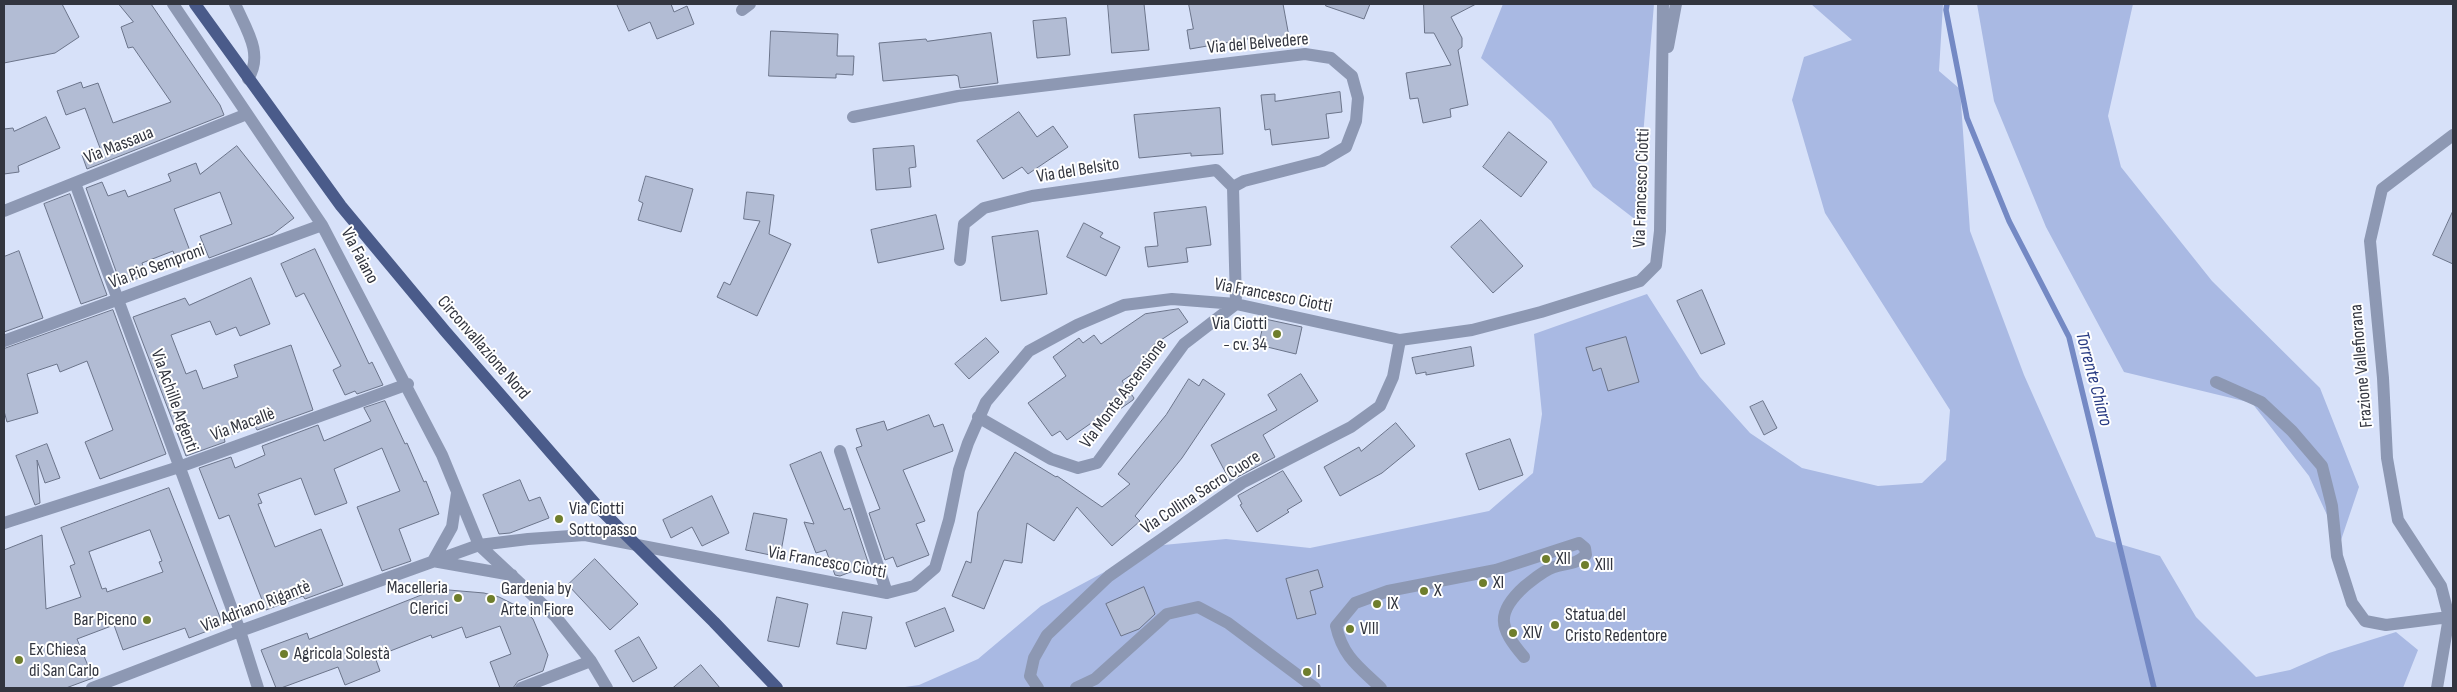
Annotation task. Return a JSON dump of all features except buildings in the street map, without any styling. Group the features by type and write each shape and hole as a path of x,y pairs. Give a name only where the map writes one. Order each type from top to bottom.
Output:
{"main road":[{"name":"Circonvallazione Nord","path":"195,4 347,213 445,332 599,508 714,622 777,688"}],"street":[{"name":"Via Faiano","path":"173,4 322,225 408,384 442,455 479,544"},
{"path":"235,4 255,53 255,69 248,79"},
{"name":"Via Francesco Ciotti","path":"479,544 585,535 887,593 914,586 935,568 950,520 959,470 978,417 995,390 1029,351 1077,325 1124,304 1172,299 1236,304 1400,340 1472,330 1640,281 1656,265 1662,187 1663,4"},
{"path":"1662,69 1676,4"},
{"name":"Via del Belvedere","path":"853,117 958,96 1305,54 1330,58 1352,76 1358,98 1356,121 1346,147 1322,160 1244,181 1233,187"},
{"name":"Via Massaua","path":"4,211 247,114"},
{"name":"Frazione Vallefiorana","path":"2449,617 2441,586 2398,520 2386,458 2383,378 2370,242 2382,189 2453,135"},
{"name":"Via del Belsito","path":"960,260 964,224 984,208 1032,196 1216,170 1233,187"},
{"name":"Via Achille Argenti","path":"75,183 240,631 258,688"},
{"path":"1233,187 1236,304"},
{"name":"Via Pio Semproni","path":"4,341 322,225"},
{"name":"Via Monte Ascensione","path":"978,417 1051,459 1078,468 1097,463 1184,344 1236,304"},
{"name":"Via Collina Sacro Cuore","path":"1038,688 1030,676 1034,658 1047,635 1109,576 1242,483 1351,427 1380,406 1394,377 1400,340"},
{"path":"2216,382 2260,402 2292,430 2322,466 2332,506 2337,556 2352,603 2365,621 2386,625 2449,617 2437,688"},
{"name":"Via Macallè","path":"4,523 180,467 408,384"},
{"path":"840,452 887,593"},
{"path":"433,561 452,527 458,493"},
{"path":"1381,688 1353,662 1340,644 1336,626 1355,603 1388,591 1496,570 1579,543 1585,548 1586,555 1580,561 1555,566 1542,573 1509,602 1504,615 1504,626 1512,643 1524,657"},
{"path":"479,544 555,616 591,660 607,688"},
{"name":"Via Adriano Rigantè","path":"92,688 240,631 479,544"},
{"name":"Via Adriano Rigantè","path":"433,561 512,575"},
{"path":"1076,688 1095,679 1167,614 1198,607 1228,623 1315,688"},
{"path":"521,688 591,660"}],"shaded area":[{"path":"1503,4 1654,4 1636,220 1593,187 1551,121 1481,58"},
{"path":"1811,4 1943,4 1939,71 1960,89 1970,231 2024,375 2096,537 2160,556 2196,617 2256,677 2290,670 2329,653 2396,632 2418,650 2403,688 898,688 919,685 978,659 1041,606 1153,546 1226,539 1310,548 1489,511 1533,473 1542,414 1534,334 1647,294 1700,377 1750,433 1802,468 1878,486 1922,483 1946,460 1950,410 1825,213 1792,100 1804,57 1852,40"},
{"path":"1977,4 2133,4 2108,116 2121,167 2212,281 2320,388 2359,487 2340,543 2309,476 2252,403 2124,372 2046,227 1994,101"}],"waterway":[{"name":"Torrente Chiaro","path":"1947,4 1946,10 1967,118 2009,221 2069,337 2154,688"}],"place":[{"name":"Via Ciotti - cv. 34","path":"1277,334"},
{"name":"Via Ciotti Sottopasso","path":"559,519"},
{"name":"XII","path":"1546,559"},
{"name":"XIII","path":"1585,565"},
{"name":"XI","path":"1483,583"},
{"name":"X","path":"1424,591"},
{"name":"Macelleria Clerici","path":"458,598"},
{"name":"Gardenia by Arte in Fiore","path":"491,599"},
{"name":"IX","path":"1377,604"},
{"name":"Bar Piceno","path":"147,620"},
{"name":"Statua del Cristo Redentore","path":"1555,625"},
{"name":"VIII","path":"1350,629"},
{"name":"XIV","path":"1513,633"},
{"name":"Agricola Solestà","path":"284,654"},
{"name":"Ex Chiesa di San Carlo","path":"19,660"},
{"name":"I","path":"1307,672"}]}
